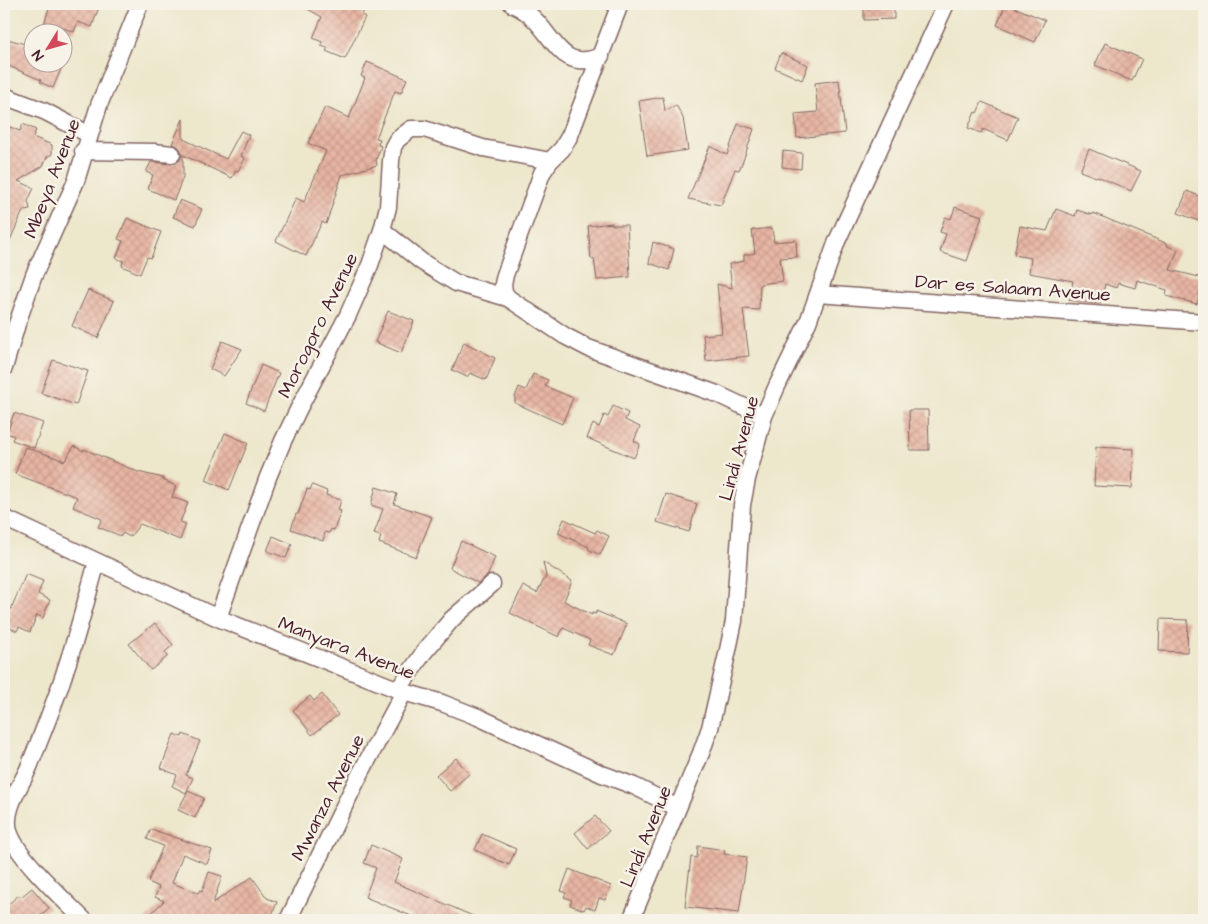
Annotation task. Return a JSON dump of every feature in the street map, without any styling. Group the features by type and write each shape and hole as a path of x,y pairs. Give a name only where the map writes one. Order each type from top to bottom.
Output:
{"street":[{"name":"Mbeya Avenue","path":"4,368 34,275 76,181 99,105 140,4"},
{"path":"512,4 533,17 567,56 580,61 601,56"},
{"path":"508,298 504,292 504,275 535,190 550,161 562,149 570,135 620,4"},
{"name":"Lindi Avenue","path":"631,920 710,728 734,621 742,505 764,416 776,386 808,322 837,241 946,4"},
{"path":"4,96 44,111 90,135"},
{"name":"Morogoro Avenue","path":"218,618 268,477 283,441 298,408 358,295 382,230 389,201 393,147 397,140 412,129 424,129 483,148 550,161"},
{"path":"84,151 172,154"},
{"path":"382,230 422,262 456,284 508,298 558,332 588,348 717,394 764,416"},
{"name":"Dar es Salaam Avenue","path":"818,294 1204,322"},
{"name":"Manyara Avenue","path":"4,518 218,618 402,691 442,703 602,774 634,786 678,808"},
{"path":"84,920 20,852 10,836 8,821 9,810 26,773 66,668 97,562"},
{"name":"Mwanza Avenue","path":"288,920 356,780 424,652 452,619 492,584"}],"building":[{"path":"50,4 100,4 92,27 78,22 74,32 72,31 72,22 45,22"},
{"path":"299,4 355,4 365,8 362,15 365,17 345,59 326,51 328,48 321,46 322,42 313,38 322,17"},
{"path":"864,4 894,4 894,19 864,20"},
{"path":"1006,4 1045,20 1035,42 997,25"},
{"path":"4,38 22,43 22,72 4,64"},
{"path":"1105,43 1142,59 1132,81 1095,65"},
{"path":"781,53 808,65 802,80 775,68"},
{"path":"367,62 407,79 401,93 395,91 376,138 380,139 378,145 381,146 376,160 377,165 342,175 326,224 322,222 306,256 276,241 296,198 304,202 326,151 308,143 325,107 349,118 365,78 361,76"},
{"path":"22,72 60,72 53,88 40,82 41,80"},
{"path":"839,80 845,133 797,138 795,114 818,112 815,83"},
{"path":"663,97 665,111 676,105 683,118 688,150 647,156 639,101"},
{"path":"982,102 1018,117 1008,140 983,129 981,133 968,128"},
{"path":"183,119 183,139 226,159 241,131 249,135 241,156 245,158 232,178 183,155 183,177 174,200 148,189 153,175 146,172 151,162 171,164 180,160 181,150 178,146 172,144"},
{"path":"23,124 36,130 33,137 52,145 52,154 47,157 43,166 18,181 34,188 28,201 30,209 24,210 22,213 4,254 4,130 8,132 10,127 20,131"},
{"path":"738,124 754,129 743,161 739,170 735,169 721,205 688,199 710,146 727,155"},
{"path":"1089,149 1141,171 1131,191 1097,176 1080,171"},
{"path":"783,151 802,153 801,169 782,167"},
{"path":"1187,191 1204,198 1204,223 1178,213"},
{"path":"180,200 202,209 195,226 173,217"},
{"path":"955,207 982,216 967,261 940,252 946,234 940,232 945,217 951,219"},
{"path":"1056,209 1075,216 1077,210 1092,215 1093,213 1168,244 1167,246 1178,250 1170,270 1203,278 1197,304 1166,296 1167,290 1137,280 1135,288 1118,283 1116,288 1105,284 1100,304 1069,300 1073,281 1029,273 1031,258 1014,255 1020,226 1047,231"},
{"path":"127,218 161,232 151,258 147,257 140,274 122,266 123,261 116,258 123,241 118,239"},
{"path":"612,223 612,225 627,225 630,277 597,280 594,259 591,259 588,226"},
{"path":"772,228 774,242 796,240 797,257 780,258 783,281 760,284 759,310 743,309 749,356 706,361 703,335 722,333 717,284 732,288 729,264 744,261 744,255 755,253 752,230"},
{"path":"653,242 674,249 669,270 649,263"},
{"path":"88,290 114,301 98,338 72,326"},
{"path":"388,311 414,321 401,353 375,342"},
{"path":"222,341 242,349 224,376 210,369"},
{"path":"464,342 495,358 486,380 470,373 467,377 452,370"},
{"path":"53,360 88,371 76,405 41,393"},
{"path":"261,365 279,373 264,411 246,403"},
{"path":"533,374 548,380 545,386 573,398 562,424 515,403 519,387 526,390"},
{"path":"613,406 628,413 625,420 640,427 634,441 640,444 634,458 587,438 593,424 599,427 604,415 608,417"},
{"path":"909,410 928,410 929,450 910,450"},
{"path":"14,413 43,423 34,448 12,440 14,436 7,433"},
{"path":"225,433 248,443 229,490 206,480"},
{"path":"74,446 138,472 163,478 163,480 176,486 172,497 188,503 180,522 186,524 180,540 140,524 130,537 123,533 121,536 98,527 102,519 73,507 77,497 15,474 25,447 65,461"},
{"path":"1096,447 1134,449 1132,488 1094,486"},
{"path":"312,485 327,491 326,495 341,500 338,510 341,511 334,530 331,529 329,533 325,532 323,541 291,529 307,489 310,490"},
{"path":"376,487 397,494 394,504 432,517 416,557 379,543 381,536 374,534 383,509 371,505"},
{"path":"666,494 697,504 689,532 657,522"},
{"path":"564,519 595,533 597,530 609,536 600,555 588,549 589,547 558,533"},
{"path":"273,536 292,544 286,558 267,551"},
{"path":"461,541 495,557 488,575 478,583 450,568"},
{"path":"543,562 572,581 564,601 592,615 592,613 596,614 596,611 627,624 614,655 588,645 590,640 563,628 559,637 510,613 523,586 537,593 546,576"},
{"path":"26,574 43,581 38,594 50,600 43,618 37,615 30,632 19,627 17,631 4,625"},
{"path":"1160,619 1188,620 1187,652 1159,651"},
{"path":"155,623 173,645 165,652 168,656 151,670 129,644"},
{"path":"322,694 338,715 312,735 293,710 310,696 314,701"},
{"path":"174,734 182,737 183,734 200,741 186,775 193,778 186,793 172,786 177,775 161,768"},
{"path":"456,758 469,774 450,791 436,775"},
{"path":"188,791 204,798 195,818 178,810"},
{"path":"595,816 609,831 588,849 575,833"},
{"path":"151,829 212,850 207,864 183,854 172,883 198,893 200,890 202,891 209,872 222,876 213,903 252,877 267,898 277,902 272,915 269,914 266,920 144,920 164,901 155,897 159,887 148,882 163,846 147,839"},
{"path":"482,834 516,849 509,865 475,850"},
{"path":"371,845 403,859 394,882 482,920 421,920 365,897 376,868 364,863"},
{"path":"698,846 725,850 724,854 747,857 739,913 685,907 691,857 697,858"},
{"path":"569,869 611,886 605,900 599,898 595,910 586,906 584,910 570,905 572,900 564,897 566,893 561,891"},
{"path":"32,888 49,908 35,920 4,920 4,908 19,895 21,897"}]}
